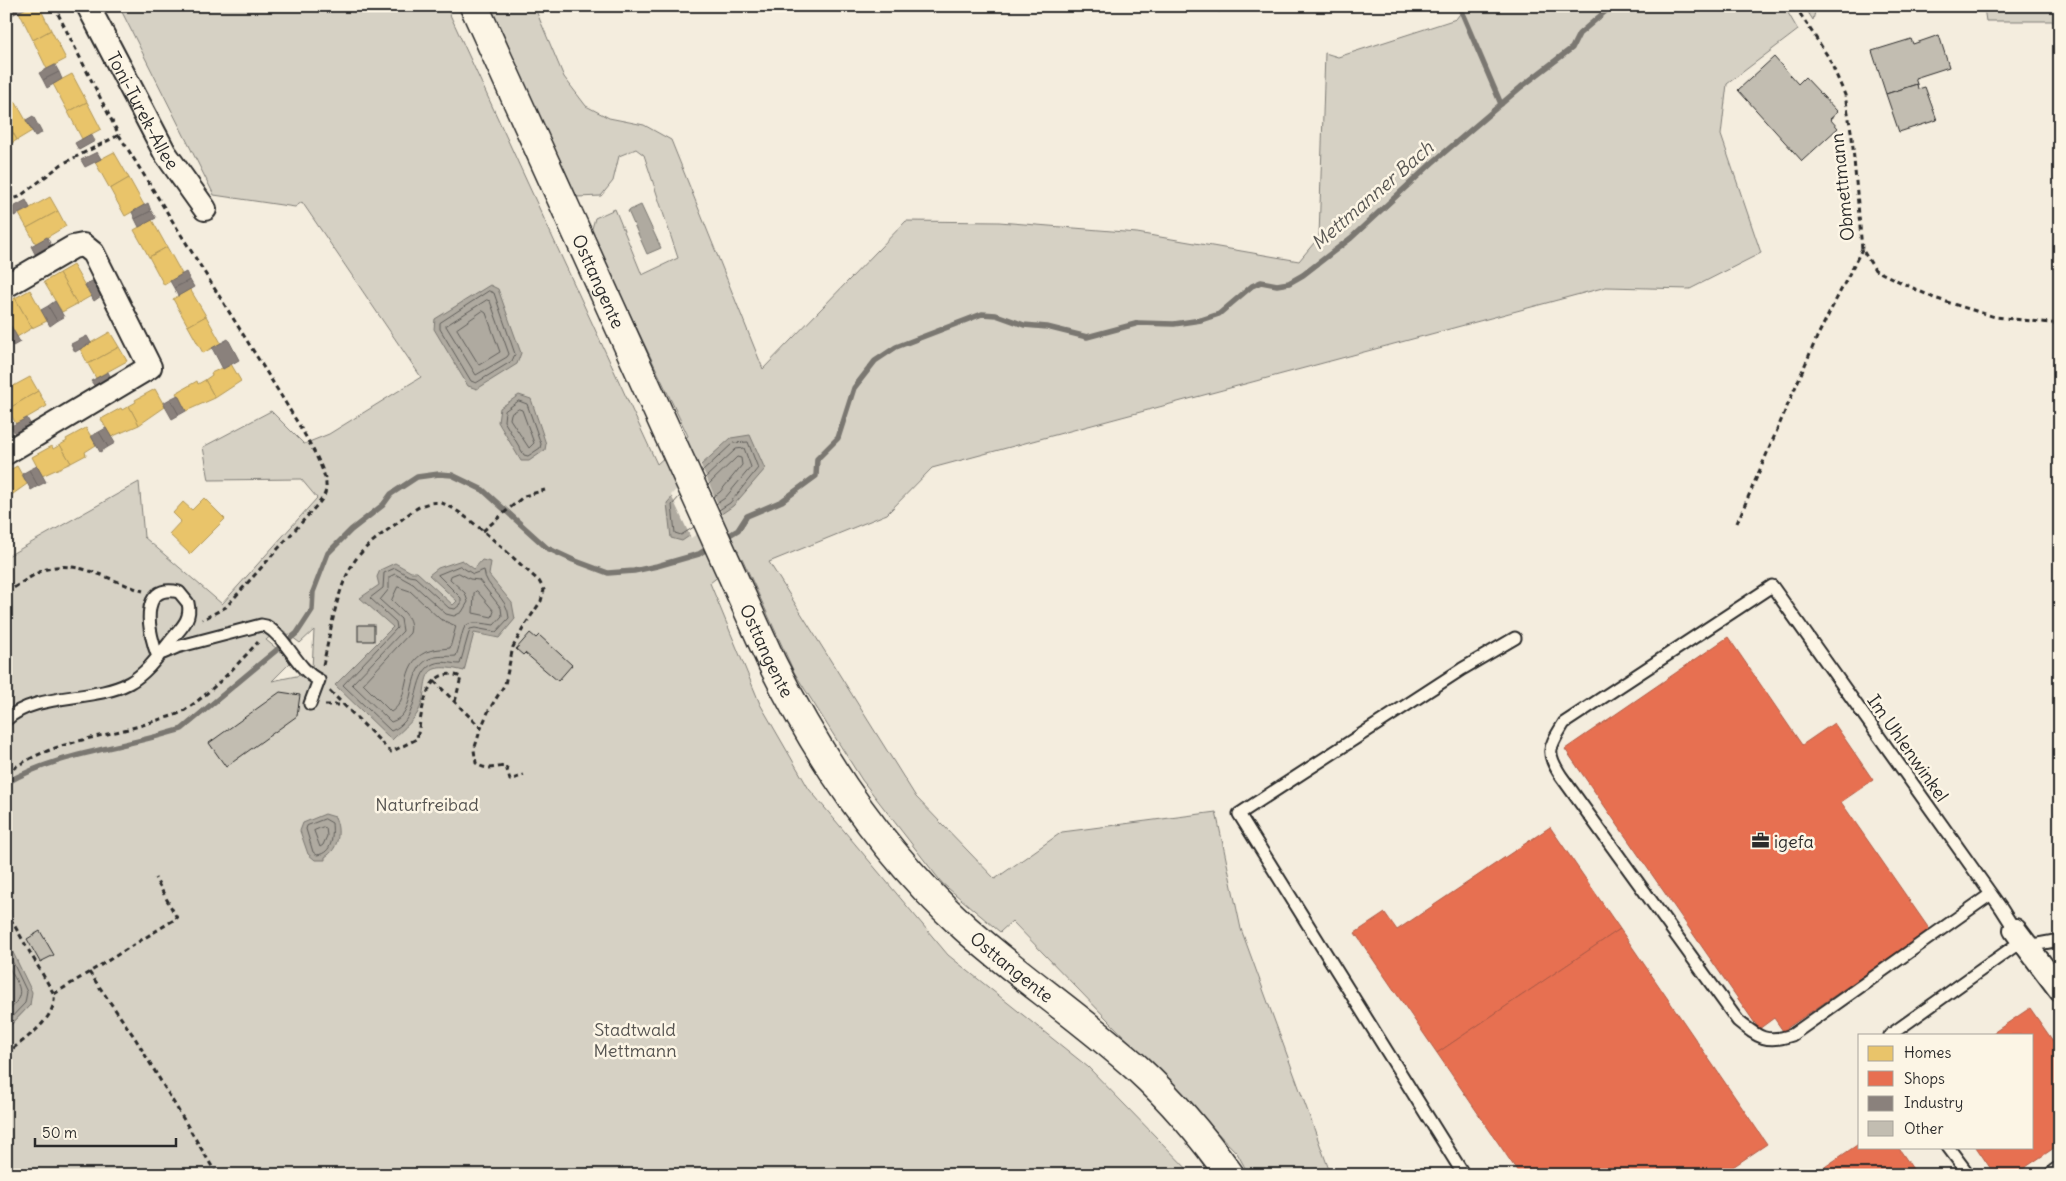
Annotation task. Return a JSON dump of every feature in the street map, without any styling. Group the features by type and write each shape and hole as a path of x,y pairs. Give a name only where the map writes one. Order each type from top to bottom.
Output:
{"main road":[{"name":"Osttangente","path":"474,6 751,618 779,678 807,730 848,793 894,854 928,891 976,937 1100,1037 1157,1087 1190,1123 1230,1175"}],"street":[{"name":"Toni-Turek-Allee","path":"88,6 165,153 205,209"},
{"path":"6,286 74,247 82,245 93,252 150,367 6,453"},
{"path":"2022,939 2060,990"}],"lane":[{"name":"Im Uhlenwinkel","path":"1991,894 1792,1035 1780,1039 1760,1038 1738,1021 1561,776 1550,759 1552,743 1564,723 1772,586 1991,894 2022,939"},
{"path":"6,720 23,708 118,688 140,676 158,657 186,622 190,607 184,596 175,591 156,595 152,600 149,611 152,636 158,657"},
{"path":"158,657 177,647 260,625 274,633 293,651 306,674 319,680 310,704"},
{"path":"1464,1175 1238,814 1462,668 1515,638"},
{"path":"1891,1034 2022,939 2060,940"},
{"path":"1949,1148 1969,1175"}],"path":[{"path":"54,6 119,135 282,397 307,440 326,482 325,494 319,504 226,607 205,619 186,622"},
{"name":"Obmettmann","path":"1795,6 1830,58 1845,95 1852,137 1862,249 1875,270 1934,298 1995,317 2060,324"},
{"path":"6,201 18,197 62,164 119,135"},
{"path":"1737,523 1817,337 1862,249"},
{"path":"483,531 518,500 530,492 545,490"},
{"path":"455,702 460,677 448,673 441,674 426,691 417,739 391,752 319,680 342,589 350,568 360,553 412,511 428,502 442,503 450,507 483,531 539,581 544,590 541,601 514,646 505,684 489,710 474,750 476,763 483,768 490,769 506,766 510,780 524,775"},
{"path":"6,592 45,570 66,566 79,568 156,595"},
{"path":"6,774 24,760 50,748 131,729 181,712 225,677 274,633"},
{"path":"434,681 481,728"},
{"path":"310,704 344,705"},
{"path":"54,994 177,918 155,878"},
{"path":"6,911 54,994 55,1002 49,1016 6,1054"},
{"path":"89,972 134,1038 217,1175"}],"green space":[{"path":"119,6 446,6 657,464 688,436 591,232 595,218 615,209 642,275 678,258 644,155 636,149 619,156 613,181 601,196 577,197 489,6 534,6 564,77 586,106 609,118 644,125 671,140 763,369 906,221 999,222 1137,233 1299,261 1319,237 1325,53 1338,57 1456,19 1466,6 1784,6 1798,30 1727,84 1721,135 1761,253 1690,289 1606,287 932,468 887,514 769,562 916,797 995,879 1062,832 1216,812 1241,929 1331,1175 1249,1175 1237,1153 1012,921 1000,932 942,883 862,780 794,672 742,558 710,583 760,704 809,789 948,955 1088,1067 1193,1175 6,1175 6,1030 30,1005 6,938 6,557 139,482 144,537 222,604 317,498 301,479 209,480 203,447 271,411 304,444 329,434 421,377 302,202 295,207 214,195","holes":["280,628 300,643 314,630 312,669 306,674 272,681 292,661 266,640"]},
{"path":"1804,6 2060,6 2060,21 1986,21 1984,8 1816,8 1813,20"}],"water":[{"path":"641,205 661,248 647,254 628,211"},
{"path":"490,285 498,289 521,353 517,364 477,389 468,386 434,329 435,319"},
{"path":"519,395 531,399 546,444 545,450 529,461 521,461 498,422 500,408"},
{"path":"750,435 765,469 733,506 682,541 671,538 667,503 701,465 731,438"},
{"path":"462,560 474,569 482,560 491,562 489,575 512,603 515,619 499,638 474,633 464,671 437,668 430,672 417,714 392,740 335,685 393,627 360,598 379,585 377,577 380,570 395,563 411,572 417,572 453,605 457,601 429,575 438,568"},
{"path":"325,814 335,817 338,839 330,854 325,857 325,860 315,860 308,854 300,831 303,823"},
{"path":"6,938 32,992 30,1005 6,1030"}],"pier":[{"path":"700,463 723,516 691,538 671,495"}],"building: Homes":[{"path":"30,6 39,6 51,30 33,40 19,12"},
{"path":"51,30 66,59 47,69 33,40"},
{"path":"72,74 87,102 68,112 53,84"},
{"path":"15,101 32,131 17,140 6,120 6,106"},
{"path":"87,102 101,129 82,139 68,112"},
{"path":"6,120 17,140 6,146"},
{"path":"114,152 129,178 110,189 95,162"},
{"path":"129,178 144,205 125,216 110,189"},
{"path":"50,197 58,211 27,228 19,214"},
{"path":"58,211 66,226 36,244 27,228"},
{"path":"152,220 167,247 149,257 134,230"},
{"path":"167,247 182,274 164,285 149,257"},
{"path":"73,265 91,296 77,304 59,273"},
{"path":"59,273 77,304 62,312 44,282"},
{"path":"190,289 206,316 188,326 173,299"},
{"path":"30,290 47,321 32,328 15,298"},
{"path":"15,298 32,328 17,337 6,318 6,303"},
{"path":"206,316 221,343 203,353 188,326"},
{"path":"110,332 119,347 88,364 80,349"},
{"path":"119,347 127,361 96,378 88,364"},
{"path":"231,364 241,381 215,398 205,380 212,375 211,373"},
{"path":"30,377 38,391 8,409 6,390"},
{"path":"205,380 215,398 186,411 176,393 197,381 198,384"},
{"path":"155,389 165,407 139,425 129,406 136,402 135,400"},
{"path":"38,391 47,406 16,424 8,409"},
{"path":"129,406 139,425 111,437 101,419 121,408 122,410"},
{"path":"86,428 96,445 85,452 86,455 71,463 60,445 67,441 66,439"},
{"path":"60,445 71,463 42,476 32,457 52,446 53,449"},
{"path":"17,466 27,484 6,499 6,472"},
{"path":"204,498 225,519 190,554 169,534 181,521 173,513 183,502 192,510"}],"building: Shops":[{"path":"1728,637 1802,745 1834,723 1873,780 1841,802 1930,930 1783,1031 1774,1018 1759,1029 1565,749"},
{"path":"1550,827 1620,929 1437,1053 1355,933 1385,913 1397,930"},
{"path":"1620,929 1767,1144 1721,1175 1520,1175 1437,1053"},
{"path":"2030,1008 2060,1051 2060,1144 2014,1175 1995,1175 1977,1148 2034,1148 2034,1034 1991,1034"},
{"path":"1858,1144 1858,1148 1899,1148 1917,1175 1813,1175"}],"building: Industry":[{"path":"25,6 26,8 10,16 6,8"},
{"path":"55,65 59,72 43,80 39,73"},
{"path":"59,72 62,79 47,88 43,80"},
{"path":"33,116 42,133 35,136 26,120"},
{"path":"91,134 95,141 79,150 75,143"},
{"path":"97,152 101,159 85,167 81,160"},
{"path":"26,200 30,208 14,216 10,209"},
{"path":"148,203 151,211 135,219 132,212"},
{"path":"151,211 156,218 139,227 135,219"},
{"path":"47,237 51,245 35,254 31,246"},
{"path":"186,272 190,280 174,288 170,281"},
{"path":"190,280 194,287 178,296 174,288"},
{"path":"92,281 101,296 94,301 85,285"},
{"path":"55,301 64,317 57,321 48,306"},
{"path":"48,306 57,321 50,326 41,310"},
{"path":"11,326 20,342 13,346 6,335 6,329"},
{"path":"87,336 91,343 75,352 71,344"},
{"path":"228,339 239,360 223,369 212,348"},
{"path":"108,372 112,380 96,388 91,381"},
{"path":"178,395 186,411 179,415 170,399"},
{"path":"170,399 179,415 172,419 163,403"},
{"path":"27,418 31,425 15,434 11,426"},
{"path":"106,428 115,443 108,447 99,432"},
{"path":"99,432 108,447 100,452 91,436"},
{"path":"37,466 46,482 38,486 29,470"},
{"path":"29,470 38,486 31,490 22,474"}],"building: Other":[{"path":"1187,6 1221,6 1220,12"},
{"path":"1939,35 1949,67 1915,78 1917,84 1886,94 1872,51 1911,39 1913,44"},
{"path":"1774,57 1798,84 1805,77 1838,112 1830,119 1838,128 1802,161 1738,90"},
{"path":"1917,84 1918,89 1925,87 1937,120 1899,132 1886,94"},
{"path":"358,625 374,625 374,641 358,641"},
{"path":"530,633 536,638 539,635 572,665 558,681 525,653 523,655 516,649"},
{"path":"280,692 300,695 297,716 226,767 209,743"},
{"path":"40,931 54,955 40,962 27,939"}],"waterway":[{"path":"1459,6 1501,104"},
{"name":"Mettmanner Bach","path":"723,539 738,530 747,516 782,501 816,476 817,459 838,438 854,388 875,361 896,347 982,314 996,315 1024,325 1047,327 1087,337 1139,323 1174,324 1201,320 1219,314 1252,286 1261,282 1277,285 1289,283 1303,275 1351,238 1432,163 1521,87 1572,48 1579,34 1607,10 1616,6"},
{"name":"Mettmanner Bach","path":"6,783 48,764 70,757 182,729 297,633 312,610 313,592 328,553 351,530 383,505 391,494 417,477 439,474 452,475 483,490 547,548 608,573 634,571 657,566 699,554 711,546"}],"place":[{"name":"igefa","path":"1760,841"}],"park label":[{"name":"Naturfreibad","path":"427,804"},
{"name":"Stadtwald Mettmann","path":"635,1039"}]}
